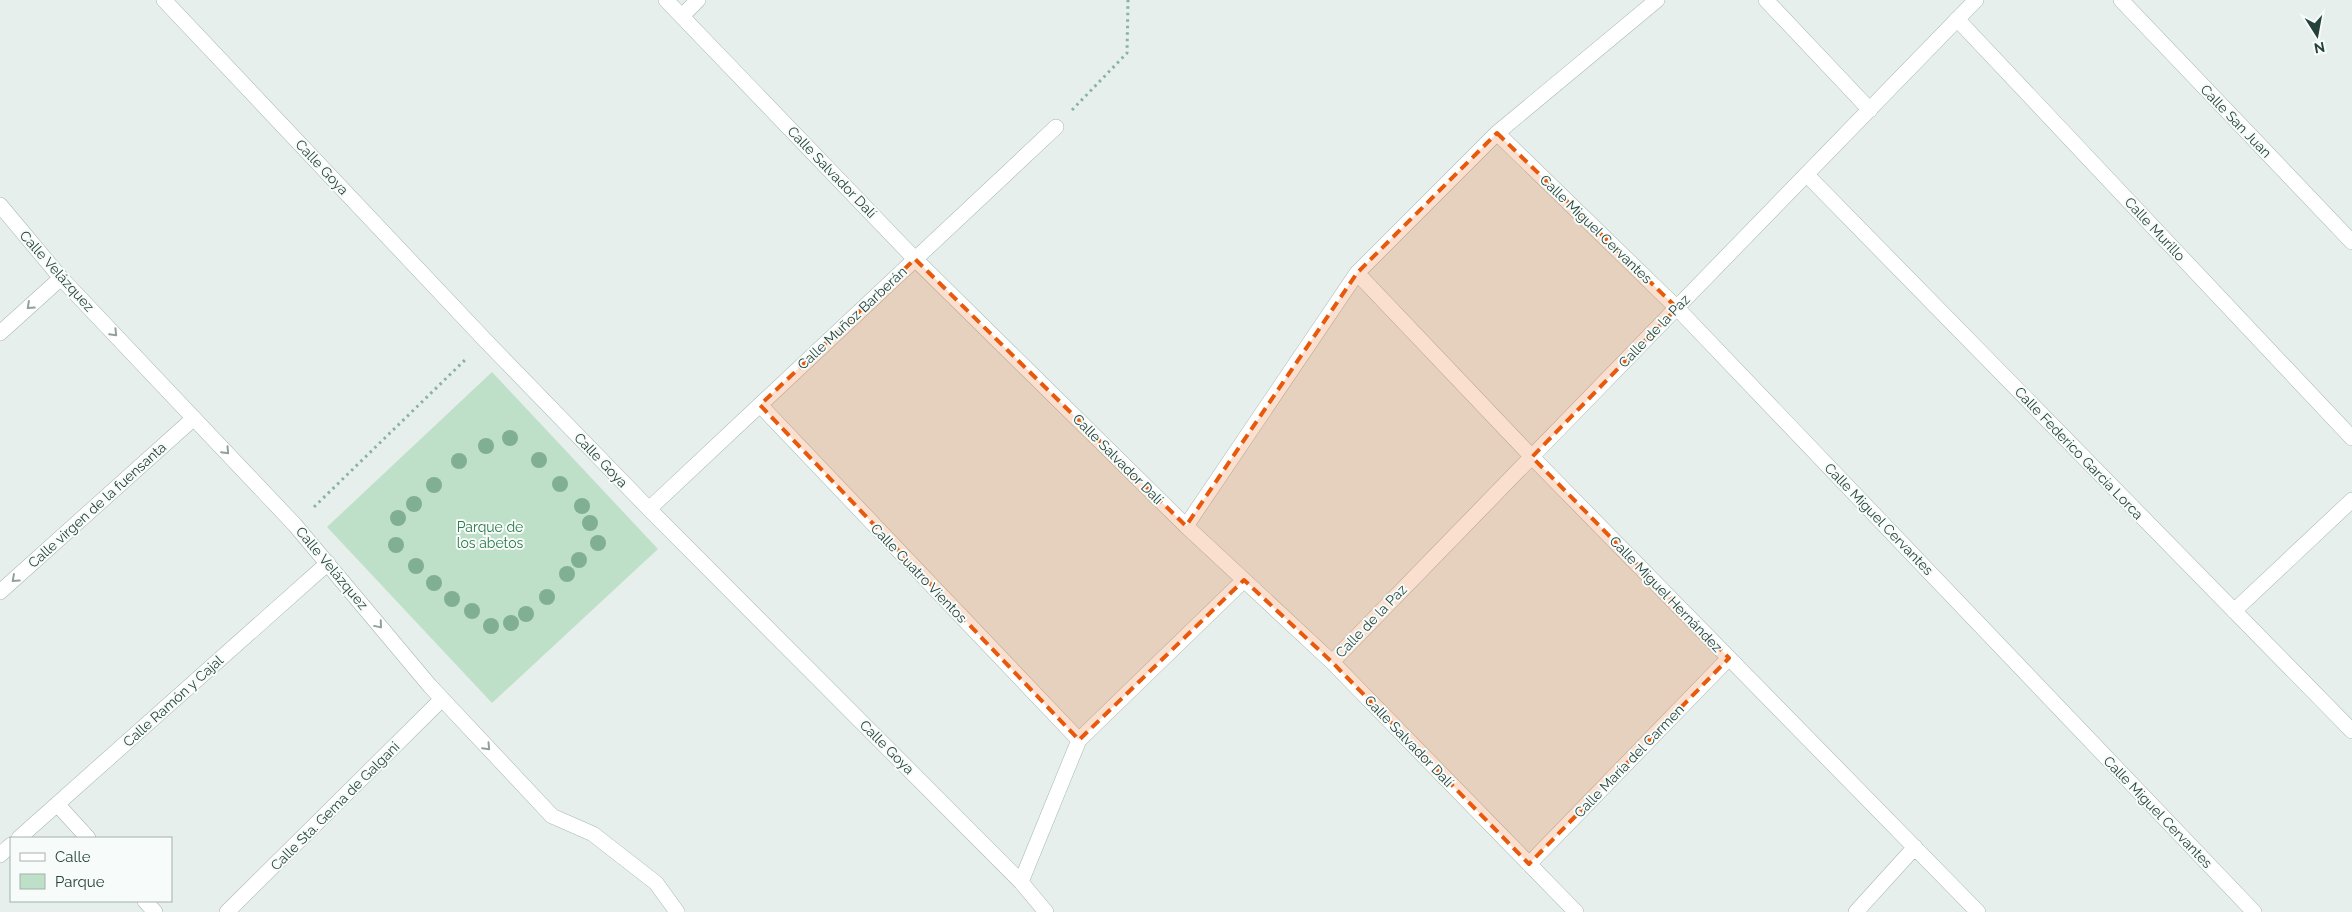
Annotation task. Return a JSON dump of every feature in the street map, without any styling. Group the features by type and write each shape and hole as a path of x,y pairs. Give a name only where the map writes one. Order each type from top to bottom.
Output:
{"street":[{"name":"Calle Goya","path":"164,0 485,340 649,509 1021,882 1046,912"},
{"name":"Calle Salvador Dalí","path":"666,0 915,259 1186,526 1332,662 1576,912"},
{"path":"682,16 698,0"},
{"path":"1186,526 1357,273 1497,133 1657,0"},
{"path":"1766,0 1870,110"},
{"name":"Calle de la Paz","path":"1332,662 1976,0"},
{"name":"Calle San Juan","path":"2121,0 2352,242"},
{"name":"Calle Murillo","path":"1957,19 2352,438"},
{"name":"Calle Muñoz Barberán","path":"649,509 1056,127"},
{"name":"Calle Miguel Cervantes","path":"1497,133 1677,308 2254,912"},
{"name":"Calle Federico García Lorca","path":"1807,175 2352,730"},
{"name":"Calle Velázquez","path":"0,205 61,278 295,525 442,699 552,816 592,834 656,883 677,912"},
{"name":"Calle Miguel Hernández","path":"1357,273 1532,457 1978,912"},
{"path":"0,333 61,278"},
{"name":"Calle Cuatro Vientos","path":"760,405 1079,740"},
{"name":"Calle virgen de la fuensanta","path":"0,592 194,418"},
{"path":"2234,611 2352,500"},
{"name":"Calle Ramón y Cajal","path":"20,837 328,563"},
{"path":"1021,882 1079,740 1244,580"},
{"name":"Calle María del Carmen","path":"1529,864 1730,658"},
{"name":"Calle Sta. Gema de Galgani","path":"227,912 442,699"},
{"path":"57,804 87,837"},
{"path":"0,855 10,846"},
{"path":"1856,912 1914,847"},
{"path":"146,902 155,912"}],"path":[{"path":"1056,127 1127,53 1128,0"},
{"path":"295,525 485,340"}],"highlighted area":[{"path":"1497,133 1677,308 1532,457 1729,658 1529,864 1332,662 1244,580 1079,740 760,405 915,259 1186,526 1357,273"}],"green space":[{"name":"Parque de los abetos","path":"492,372 658,549 492,703 327,527"}]}
